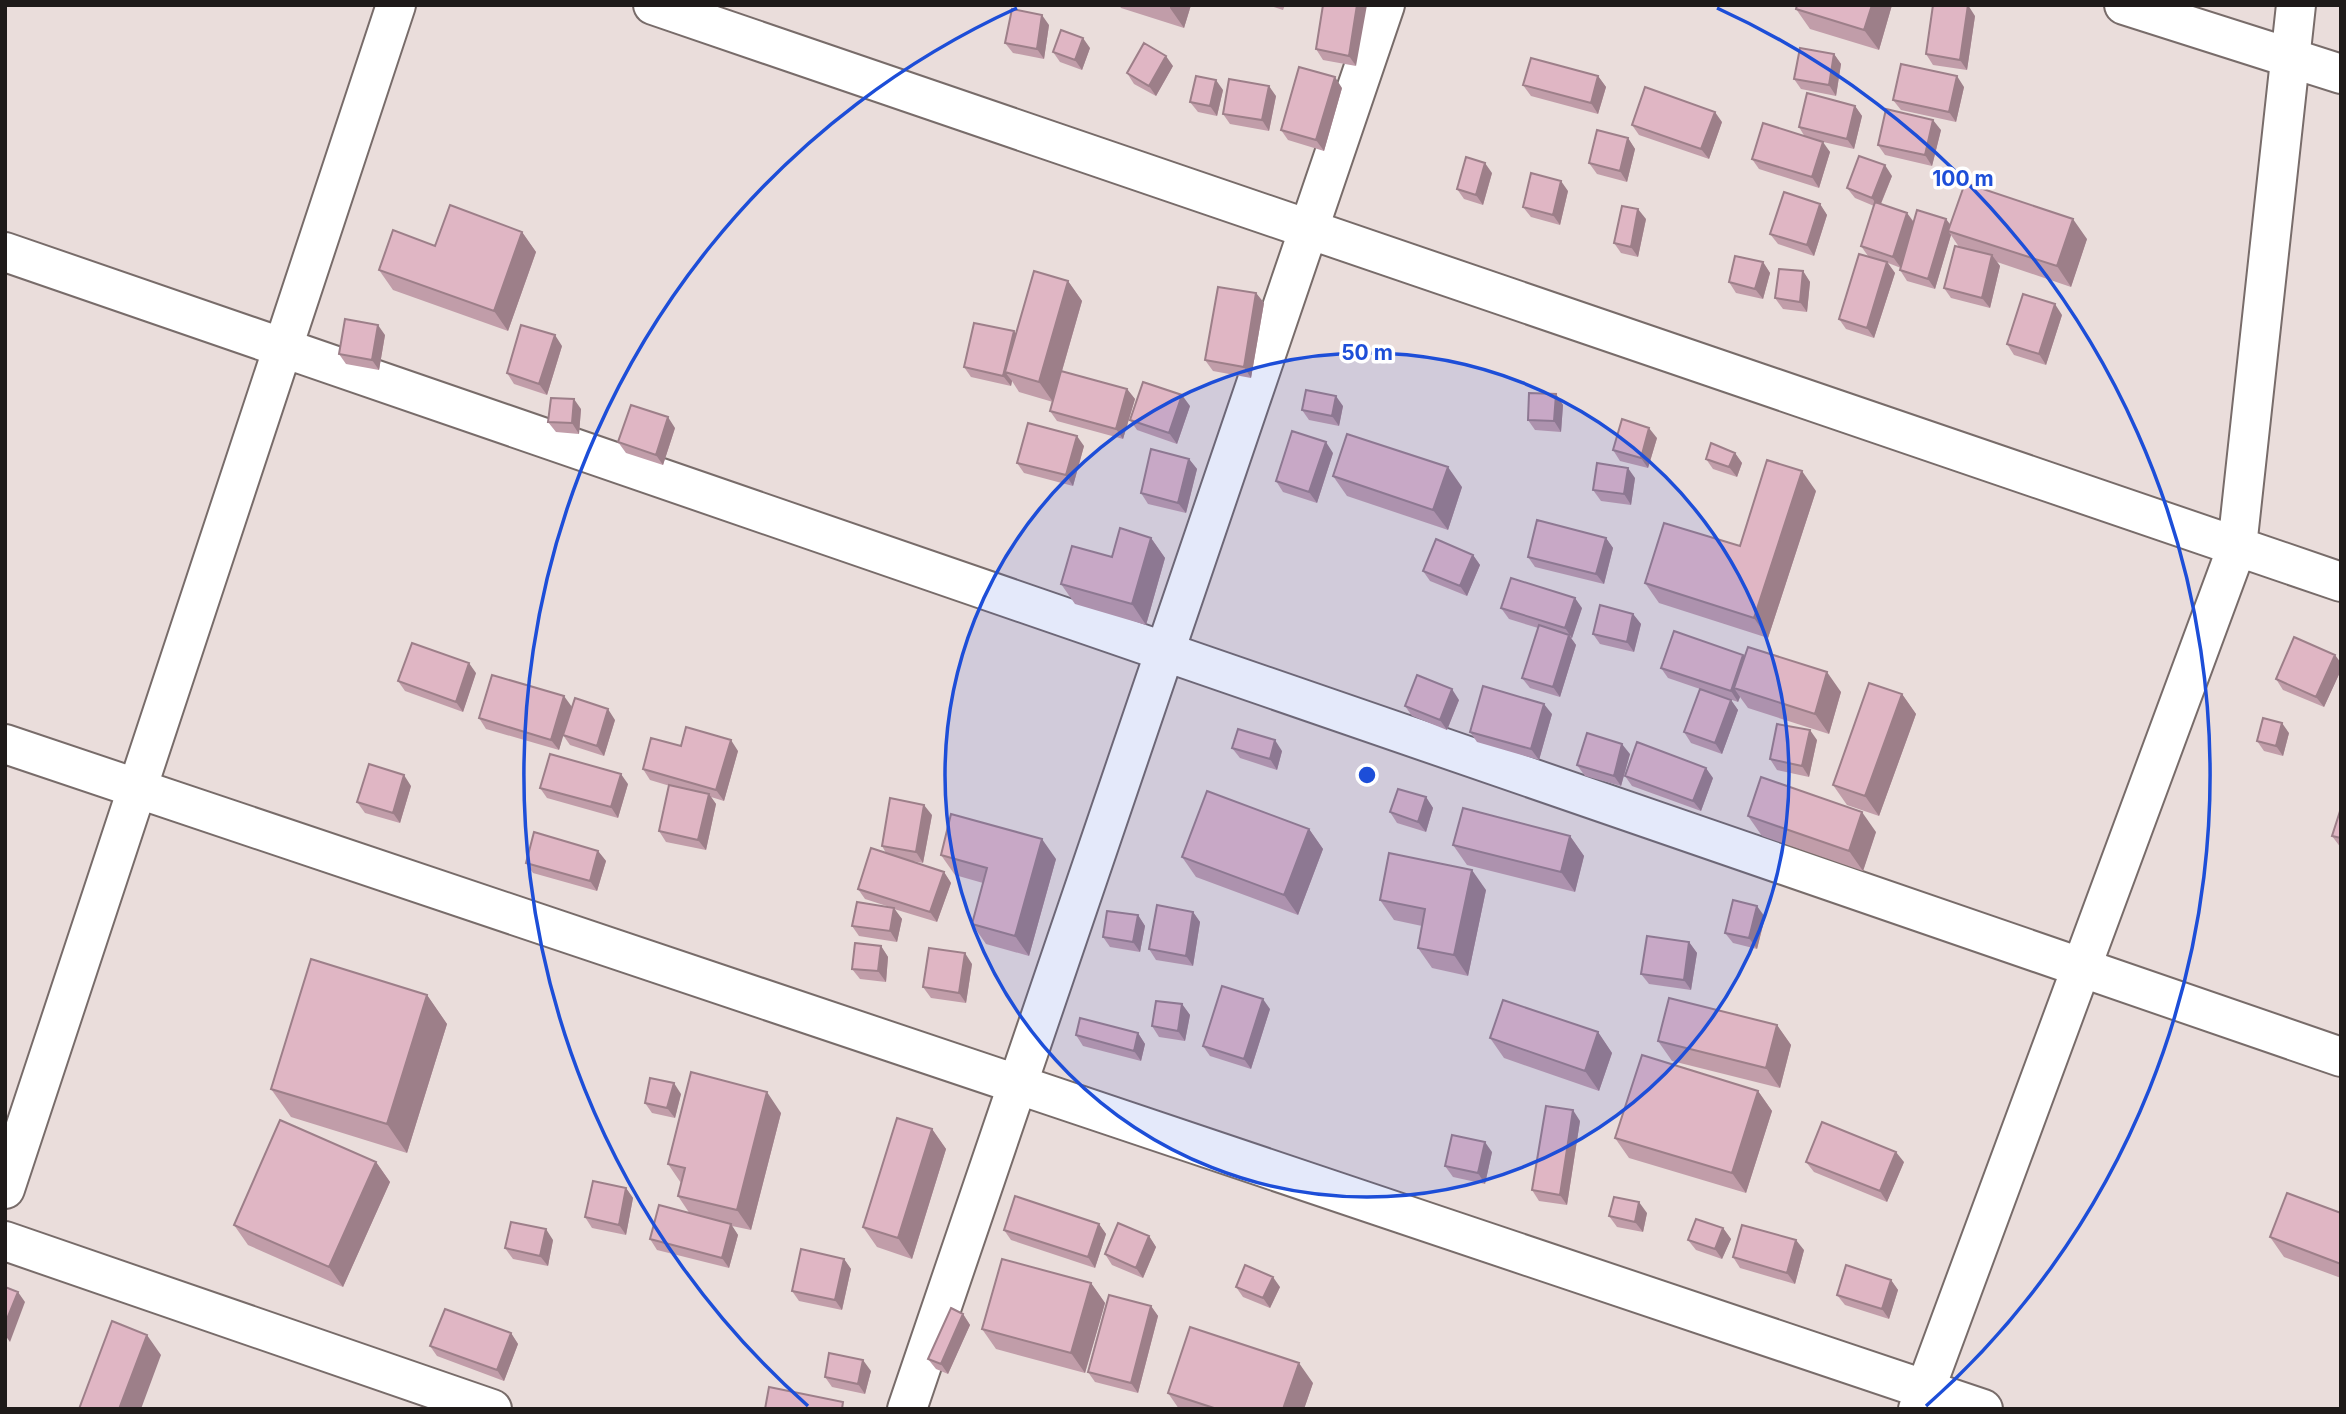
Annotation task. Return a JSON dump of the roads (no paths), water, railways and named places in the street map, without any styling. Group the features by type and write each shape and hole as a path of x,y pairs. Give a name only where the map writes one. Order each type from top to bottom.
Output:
{"street":[{"path":"5,1189 396,5"},
{"path":"653,5 2341,582"},
{"path":"907,1409 1385,5"},
{"path":"2124,5 2341,74"},
{"path":"1922,1399 2237,547 2296,5"},
{"path":"5,252 2341,1057"},
{"path":"5,744 1018,1085 1922,1399 1983,1409"},
{"path":"5,1241 492,1409"}]}
